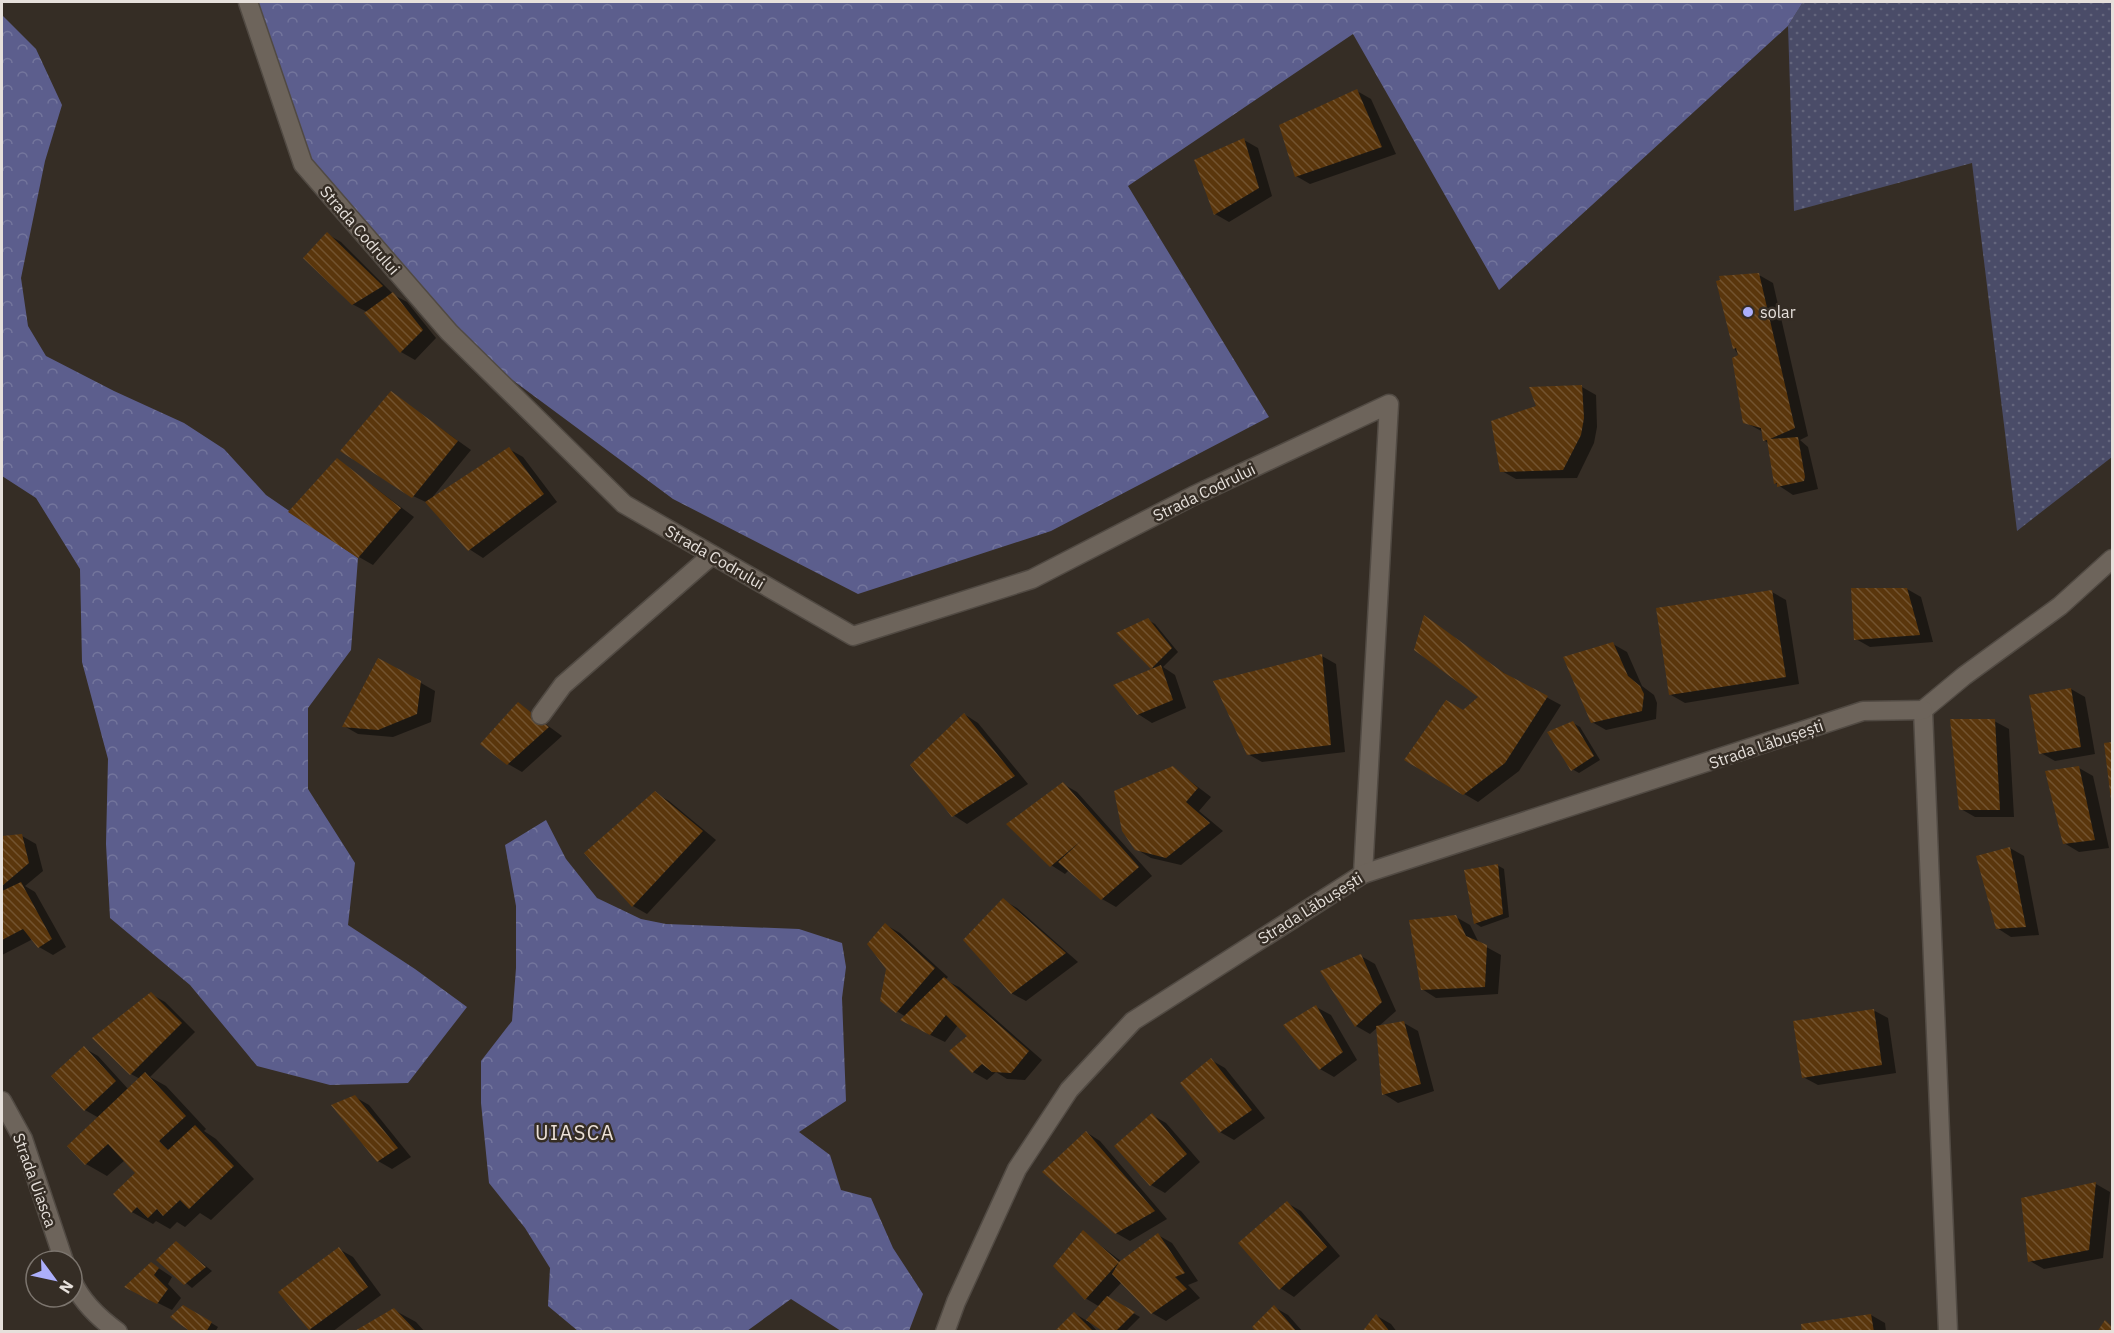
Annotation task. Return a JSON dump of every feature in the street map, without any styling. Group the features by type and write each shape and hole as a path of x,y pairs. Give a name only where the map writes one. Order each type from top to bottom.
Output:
{"street":[{"name":"Strada Codrului","path":"248,2 303,164 449,333 624,504 853,636 1032,579 1193,496 1389,404 1363,874"},
{"path":"541,715 562,685 712,555"},
{"path":"1948,1332 1923,710 1964,676 2060,606 2112,559"},
{"name":"Strada Lăbușești","path":"945,1332 956,1302 1017,1170 1069,1090 1133,1021 1363,874 1863,711 1923,710"},
{"name":"Strada Uiasca","path":"2,1101 23,1139 60,1249"},
{"path":"84,1299 104,1321 118,1332"}],"shaded area":[{"path":"1803,2 2112,2 2112,457 2017,531 1972,163 1794,211 1788,26"}],"green space":[{"path":"248,2 1803,2 1788,26 1499,290 1353,34 1128,186 1269,417 1051,531 858,594 673,499 426,316 303,164"},
{"path":"2,15 36,49 62,105 45,161 21,278 28,326 46,356 184,423 224,449 266,495 358,558 351,650 308,708 308,789 355,863 348,925 467,1007 408,1083 330,1085 257,1066 190,985 110,918 106,844 108,759 82,662 80,569 36,498 2,476"},
{"path":"546,820 566,859 597,898 641,919 666,924 799,929 842,943 846,967 842,998 846,1101 799,1132 830,1155 841,1190 871,1198 893,1248 923,1294 909,1331 841,1331 791,1299 747,1331 578,1331 548,1306 550,1268 525,1228 489,1183 481,1103 481,1061 512,1021 516,968 516,906 505,845"}],"building":[{"path":"1357,89 1382,147 1295,177 1279,125"},
{"path":"1244,138 1259,188 1214,215 1194,160"},
{"path":"327,232 383,286 352,305 303,258"},
{"path":"1759,273 1795,428 1770,439 1798,437 1805,477 1804,481 1777,487 1777,483 1774,484 1767,440 1763,441 1761,428 1743,423 1732,358 1738,355 1736,348 1733,349 1716,281 1720,280 1719,276"},
{"path":"393,292 423,330 400,353 364,313"},
{"path":"1582,385 1584,418 1581,435 1563,470 1500,472 1491,421 1536,406 1529,387"},
{"path":"391,391 458,441 412,498 340,451"},
{"path":"509,447 544,494 468,551 425,502"},
{"path":"337,458 401,508 358,558 288,512"},
{"path":"1851,588 1907,588 1920,635 1854,640"},
{"path":"1772,590 1786,677 1669,695 1656,608"},
{"path":"1424,615 1504,673 1548,696 1505,763 1463,795 1404,760 1446,700 1463,710 1478,697 1414,650"},
{"path":"1148,618 1172,648 1151,669 1116,633"},
{"path":"1613,642 1628,676 1640,686 1644,694 1642,711 1591,723 1563,657"},
{"path":"1322,654 1331,745 1247,755 1213,681"},
{"path":"378,658 421,681 417,714 378,730 342,727"},
{"path":"1161,665 1173,700 1137,715 1113,685"},
{"path":"2071,688 2081,747 2039,754 2029,695"},
{"path":"518,702 549,727 507,765 480,744"},
{"path":"964,713 1015,776 952,817 910,765"},
{"path":"1950,719 1995,719 2000,810 1959,810"},
{"path":"1573,721 1594,756 1571,771 1547,732"},
{"path":"2112,742 2112,800 2111,800 2104,743"},
{"path":"1173,766 1198,788 1186,802 1210,823 1166,858 1135,850 1122,831 1114,791"},
{"path":"2079,766 2095,840 2063,844 2045,771"},
{"path":"1063,782 1139,867 1101,900 1058,862 1082,840 1050,867 1006,824"},
{"path":"655,791 703,831 632,907 584,853"},
{"path":"22,834 29,863 2,886 2,836"},
{"path":"2010,847 2026,927 1996,929 1976,856"},
{"path":"1498,864 1503,914 1474,924 1464,870"},
{"path":"21,882 52,939 38,948 23,929 2,940 2,891"},
{"path":"1003,898 1066,953 1011,994 963,940"},
{"path":"1456,915 1466,936 1487,945 1485,987 1421,990 1409,920"},
{"path":"885,923 935,968 896,1013 880,1001 886,969 867,944"},
{"path":"1361,954 1382,1002 1355,1027 1320,971"},
{"path":"944,977 1029,1051 1011,1073 992,1072 982,1064 972,1073 949,1051 967,1036 946,1015 930,1035 900,1020"},
{"path":"151,992 182,1023 130,1075 92,1038"},
{"path":"1316,1005 1343,1052 1319,1070 1283,1025"},
{"path":"1874,1009 1882,1065 1802,1078 1793,1021"},
{"path":"1404,1021 1421,1084 1382,1095 1376,1026"},
{"path":"84,1046 116,1081 84,1111 51,1076"},
{"path":"1211,1058 1252,1110 1219,1133 1180,1083"},
{"path":"145,1072 186,1116 159,1141 168,1150 195,1125 234,1166 189,1209 180,1200 163,1216 157,1209 148,1218 137,1207 131,1213 113,1194 135,1173 108,1144 85,1165 67,1146"},
{"path":"355,1095 398,1148 377,1162 331,1105"},
{"path":"1152,1113 1187,1154 1150,1186 1114,1146"},
{"path":"1086,1131 1155,1211 1115,1234 1042,1172"},
{"path":"2096,1182 2089,1250 2028,1262 2021,1198"},
{"path":"1287,1201 1327,1247 1279,1290 1238,1243"},
{"path":"1083,1230 1119,1262 1085,1300 1053,1266"},
{"path":"1158,1233 1185,1273 1175,1277 1187,1289 1151,1314 1112,1274 1119,1262"},
{"path":"176,1241 206,1267 184,1285 156,1260"},
{"path":"339,1247 368,1287 309,1330 278,1292"},
{"path":"151,1262 159,1268 154,1275 168,1289 157,1304 124,1287"},
{"path":"1107,1296 1135,1312 1115,1332 1104,1332 1086,1320"},
{"path":"183,1305 212,1322 206,1332 191,1332 170,1317"},
{"path":"1274,1305 1297,1332 1256,1332 1252,1327"},
{"path":"394,1308 417,1332 353,1332"},
{"path":"1074,1312 1094,1332 1054,1332"},
{"path":"1376,1314 1390,1332 1362,1332"},
{"path":"1871,1314 1874,1332 1802,1332 1801,1324"},
{"path":"2105,1320 2112,1327 2112,1332 2097,1332"}],"place":[{"name":"solar","path":"1748,312"}],"district":[{"name":"UIASCA","path":"575,1132"}]}
